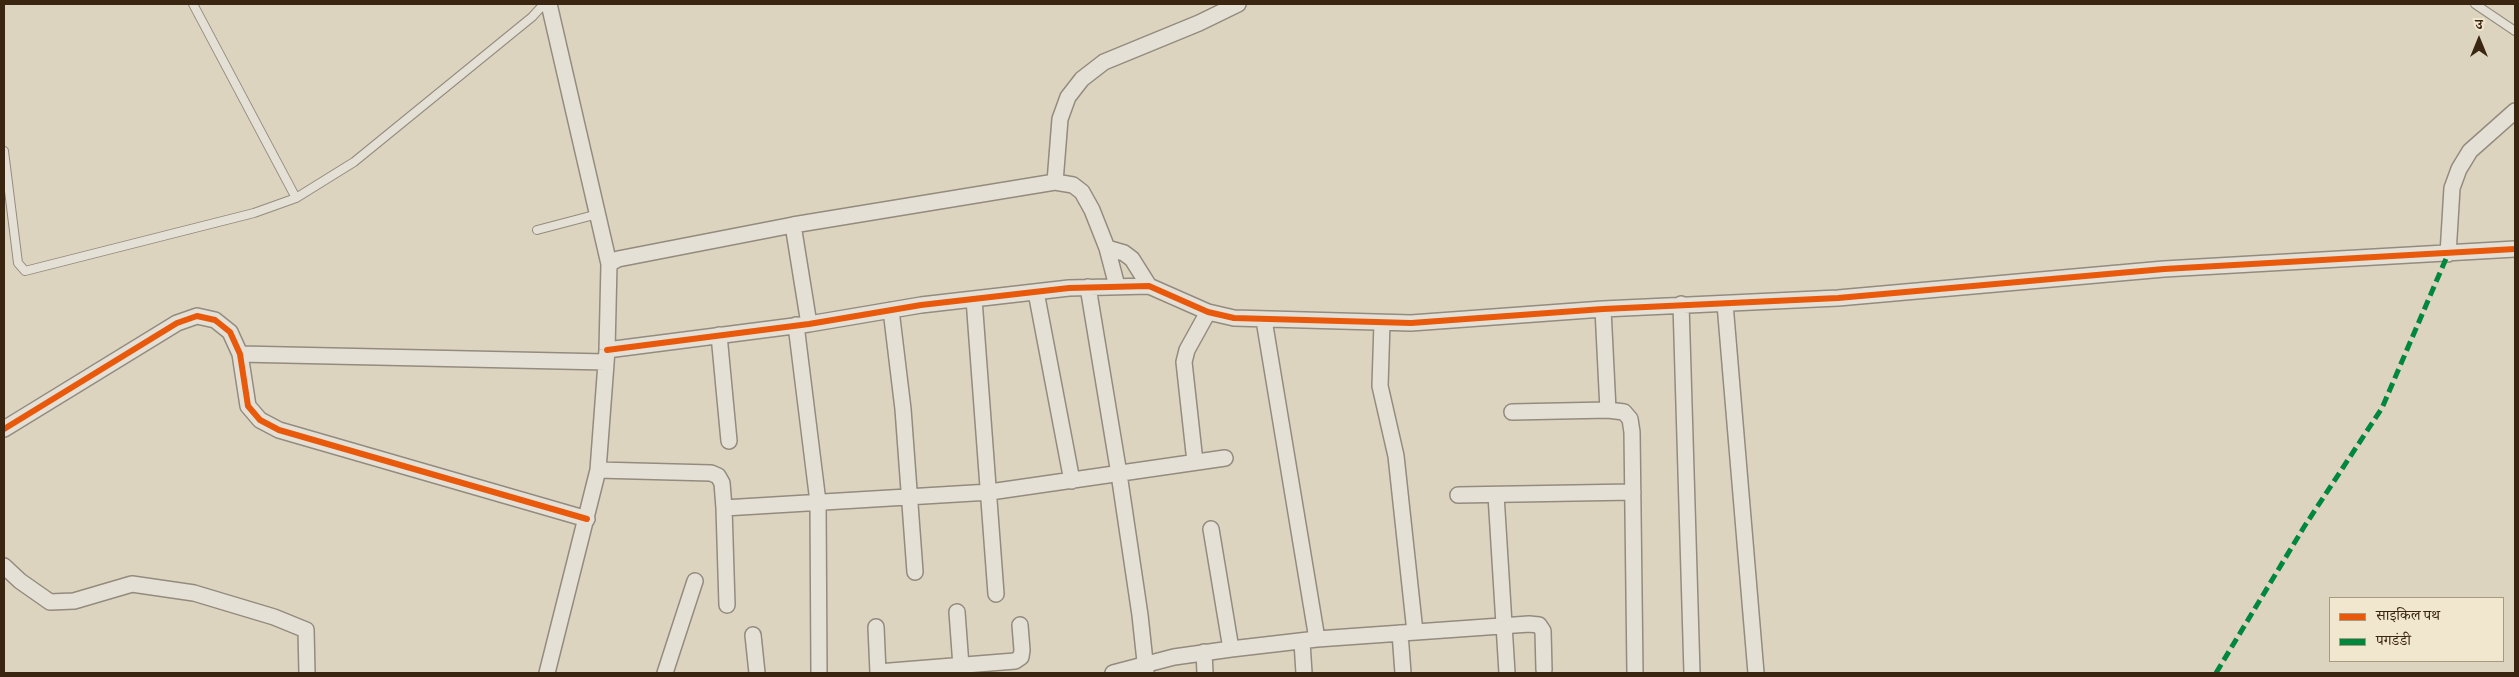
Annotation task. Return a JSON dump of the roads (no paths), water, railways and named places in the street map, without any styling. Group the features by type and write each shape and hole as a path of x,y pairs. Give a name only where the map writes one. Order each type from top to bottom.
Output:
{"street":[{"path":"547,673 598,470 607,356 610,264 549,4"},
{"path":"1055,182 1060,119 1068,98 1082,79 1104,62 1199,23 1238,4"},
{"path":"2448,254 2452,188 2459,169 2470,151 2515,111"},
{"path":"610,264 618,259 793,225 1055,182 1073,185 1082,192 1092,210 1107,248 1117,286"},
{"path":"793,225 818,502 819,673"},
{"path":"1107,248 1124,253 1132,258 1149,286"},
{"path":"240,354 607,356 719,335 891,310 1088,287 1149,286 1208,312 1234,318 1382,323 1444,322 1682,304 1724,304 1838,298 2164,269 2515,249"},
{"path":"1088,287 1119,474 1146,668"},
{"path":"1036,292 1072,481"},
{"path":"974,299 990,492 996,594"},
{"path":"1682,304 1692,673"},
{"path":"1724,304 1756,673"},
{"path":"1603,309 1608,410"},
{"path":"891,310 910,496 915,572"},
{"path":"1195,462 1184,362 1187,350 1208,312"},
{"path":"4,429 177,323 197,316 215,320 230,332 240,354 248,406 260,420 279,430 587,519"},
{"path":"1264,320 1310,640 1304,673"},
{"path":"1382,323 1380,386 1396,456 1415,632"},
{"path":"719,335 729,442"},
{"path":"1512,412 1608,410 1624,412 1630,419 1633,492 1635,673"},
{"path":"724,508 990,492 1225,458"},
{"path":"598,470 711,473 718,476 722,483 724,508 727,605"},
{"path":"1458,495 1633,492"},
{"path":"1496,495 1506,625 1507,673"},
{"path":"1211,529 1231,649"},
{"path":"4,566 20,581 50,602 74,601 132,584 194,593 274,617 306,630 307,673"},
{"path":"665,673 694,581"},
{"path":"957,612 961,666"},
{"path":"876,627 878,672 961,666 978,669 1015,661 1021,657 1020,625"},
{"path":"1114,673 1146,668 1204,652 1310,640 1506,625 1539,625 1543,631 1544,670"},
{"path":"1400,633 1402,673"},
{"path":"753,635 757,673"},
{"path":"1204,652 1205,673"}],"lane":[{"path":"193,4 296,198"},
{"path":"4,151 18,263 25,271 254,213 296,198 354,162 532,17 544,4"},
{"path":"2475,4 2515,31"},
{"path":"537,230 598,214"}]}
